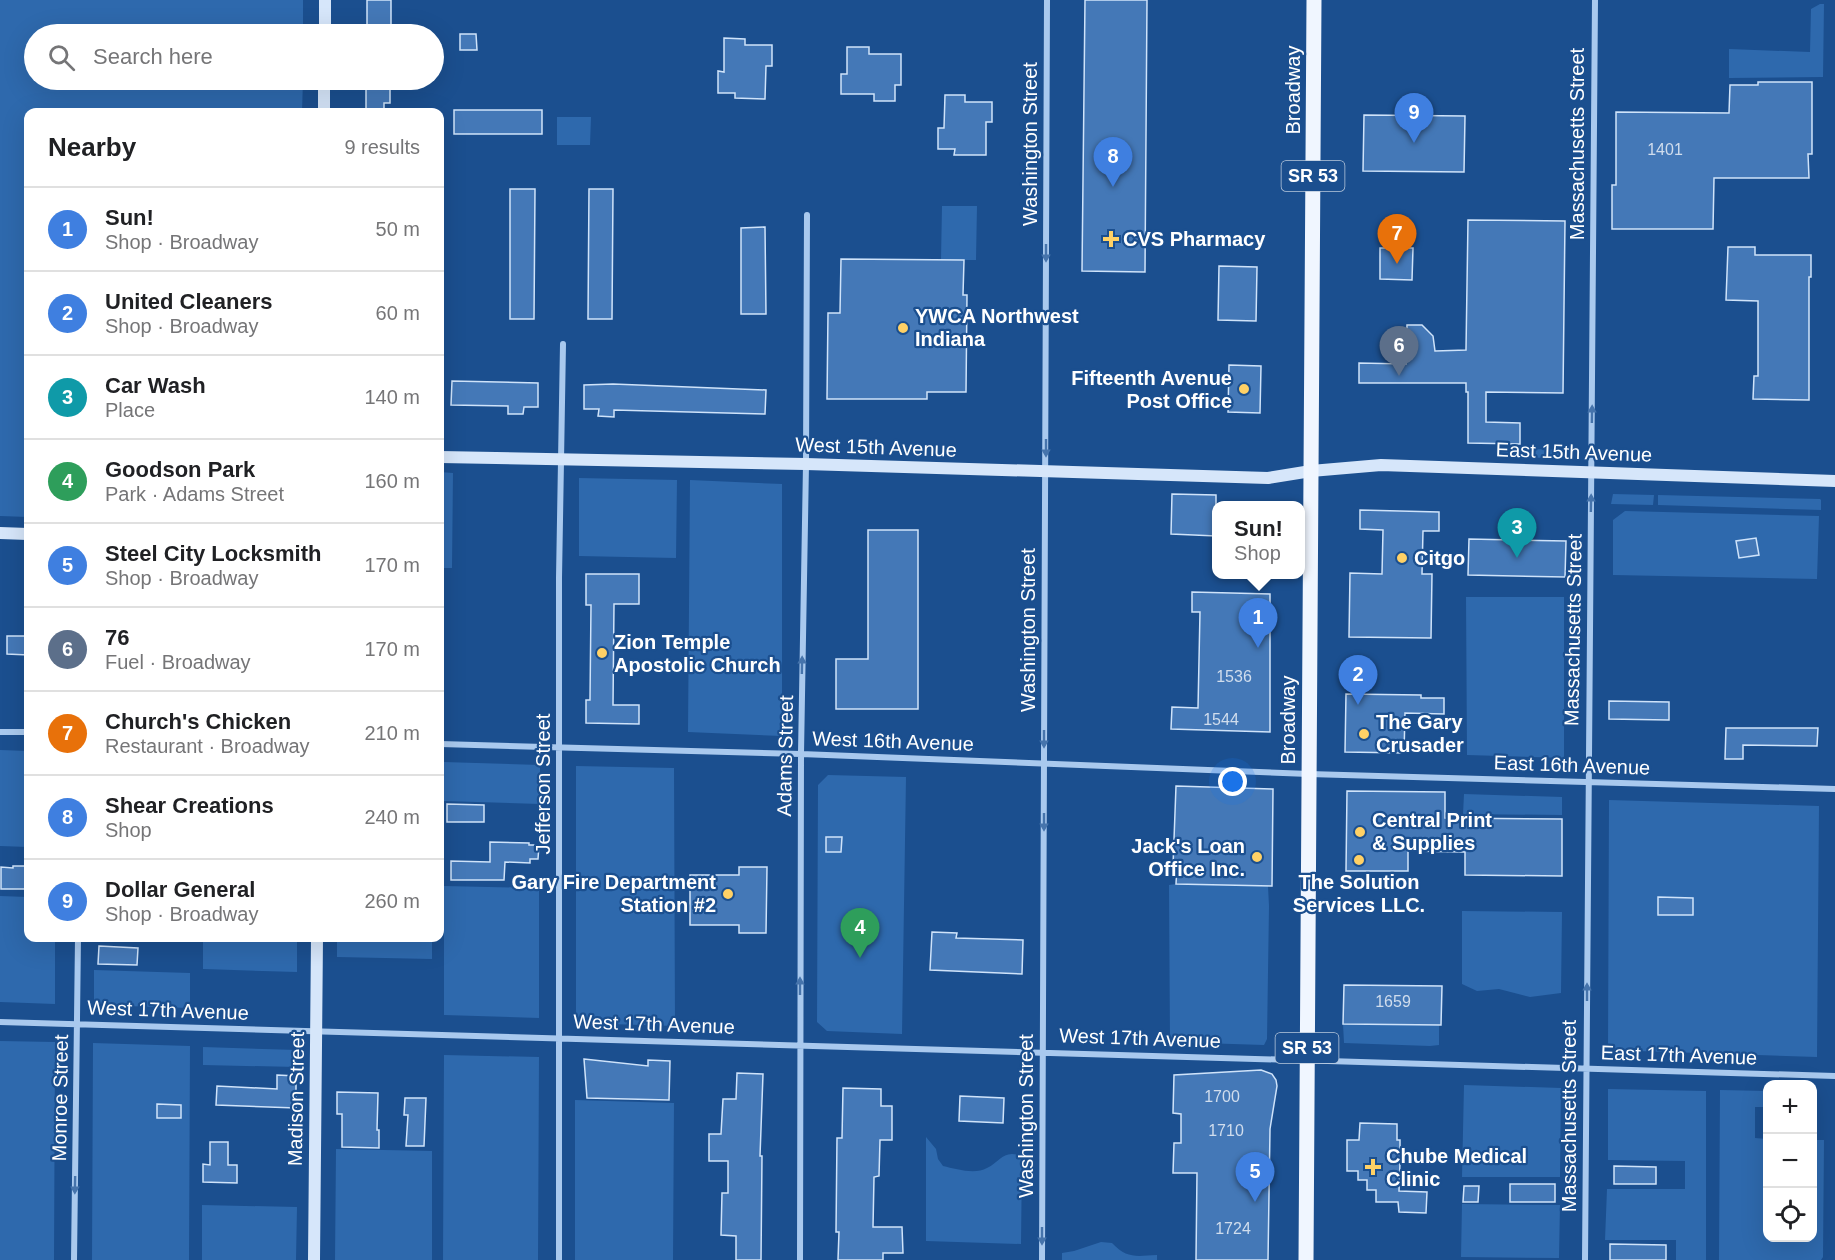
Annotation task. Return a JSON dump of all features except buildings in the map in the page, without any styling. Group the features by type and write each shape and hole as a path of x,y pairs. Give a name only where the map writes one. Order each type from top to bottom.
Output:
{"main road":[{"path":"325,0 325,24"},
{"name":"Broadway","path":"1306,1260 1314,0"},
{"path":"324,90 324,108"},
{"name":"West 15th Avenue","path":"444,457 806,464 1268,478 1311,471"},
{"name":"East 15th Avenue","path":"1311,471 1374,465 1835,481"},
{"path":"0,533 24,534"},
{"name":"Madison Street","path":"314,1260 317,942"}],"street":[{"name":"Washington Street","path":"1042,1260 1047,0"},
{"name":"Massachusetts Street","path":"1585,1260 1595,0"},
{"name":"Adams Street","path":"800,1260 801,754 807,215"},
{"name":"Jefferson Street","path":"559,1260 559,747 563,344"},
{"path":"0,732 24,732"},
{"name":"West 16th Avenue","path":"444,744 801,754 1309,774"},
{"name":"East 16th Avenue","path":"1309,774 1835,789"},
{"name":"Monroe Street","path":"74,1260 78,942"},
{"name":"West 17th Avenue","path":"0,1022 800,1044 1307,1061"},
{"name":"East 17th Avenue","path":"1307,1061 1835,1076"}],"shaded area":[{"path":"0,0 303,0 303,24 24,24 24,90 303,90 302,108 24,108 24,517 0,516"},
{"path":"1824,4 1823,77 1729,78 1729,49 1810,52 1811,9"},
{"path":"557,117 591,117 590,145 557,145"},
{"path":"942,206 977,206 976,260 941,260"},
{"path":"1500,448 1565,450 1558,458 1499,457"},
{"path":"444,472 453,473 452,568 444,568"},
{"path":"579,478 677,480 676,558 579,556"},
{"path":"690,480 782,484 782,736 688,732"},
{"path":"1613,494 1654,495 1653,505 1611,504"},
{"path":"1658,495 1820,499 1821,510 1658,505"},
{"path":"1625,511 1819,516 1817,579 1613,575 1613,520"},
{"path":"1466,597 1564,597 1564,758 1467,755"},
{"path":"0,750 24,751 24,847 0,846"},
{"path":"444,762 540,765 540,804 444,801"},
{"path":"576,766 674,768 675,1026 576,1023"},
{"path":"828,775 906,777 902,1034 827,1031 817,1022 818,785"},
{"path":"1464,794 1562,797 1562,815 1463,814"},
{"path":"1609,800 1819,806 1817,1057 1608,1050"},
{"path":"1169,885 1268,886 1267,1039 1264,1045 1170,1042"},
{"path":"444,886 539,888 539,1018 444,1015"},
{"path":"0,896 24,897 24,942 55,942 55,1004 0,1002"},
{"path":"1462,911 1562,912 1561,993 1530,997 1499,989 1477,991 1462,984"},
{"path":"203,942 297,942 297,972 203,969"},
{"path":"337,942 432,942 432,959 337,957"},
{"path":"94,970 190,973 190,1008 94,1005"},
{"path":"1343,1024 1439,1025 1439,1045 1344,1043"},
{"path":"0,1041 55,1042 54,1260 0,1260"},
{"path":"93,1043 190,1046 189,1260 92,1260"},
{"path":"203,1047 297,1050 297,1067 203,1065"},
{"path":"444,1055 539,1057 538,1260 443,1260"},
{"path":"1464,1085 1561,1088 1560,1177 1462,1177"},
{"path":"1608,1089 1706,1091 1706,1260 1676,1260 1676,1240 1605,1240 1607,1189 1685,1189 1685,1161 1608,1160"},
{"path":"1720,1090 1763,1091 1763,1107 1755,1107 1755,1138 1763,1139 1763,1242 1817,1242 1817,1140 1824,1140 1823,1257 1821,1260 1719,1260"},
{"path":"575,1100 674,1103 673,1260 575,1260"},
{"path":"926,1137 936,1149 938,1159 943,1166 959,1170 982,1170 1006,1155 1022,1156 1021,1244 926,1241"},
{"path":"336,1149 432,1151 432,1260 335,1260"},
{"path":"1462,1204 1560,1205 1559,1258 1461,1257"},
{"path":"202,1205 297,1207 296,1260 202,1260"},
{"path":"1101,1242 1112,1243 1127,1254 1157,1255 1157,1260 1062,1260 1062,1253"}],"place":[{"name":"Dollar General","path":"1414,143"},
{"name":"Shear Creations","path":"1113,187"},
{"name":"CVS Pharmacy","path":"1111,239"},
{"name":"Church's Chicken","path":"1397,264"},
{"name":"YWCA Northwest Indiana","path":"903,328"},
{"name":"76","path":"1399,376"},
{"name":"Fifteenth Avenue Post Office","path":"1244,389"},
{"name":"Citgo","path":"1402,558"},
{"name":"Car Wash","path":"1517,558"},
{"name":"Sun!","path":"1258,648"},
{"name":"Zion Temple Apostolic Church","path":"602,653"},
{"name":"United Cleaners","path":"1358,705"},
{"name":"The Gary Crusader","path":"1364,734"},
{"name":"Central Print & Supplies","path":"1360,832"},
{"name":"Jack's Loan Office Inc.","path":"1257,857"},
{"name":"The Solution Services LLC.","path":"1359,860"},
{"name":"Gary Fire Department Station #2","path":"728,894"},
{"name":"Goodson Park","path":"860,958"},
{"name":"Chube Medical Clinic","path":"1373,1167"},
{"name":"Steel City Locksmith","path":"1255,1202"}]}
